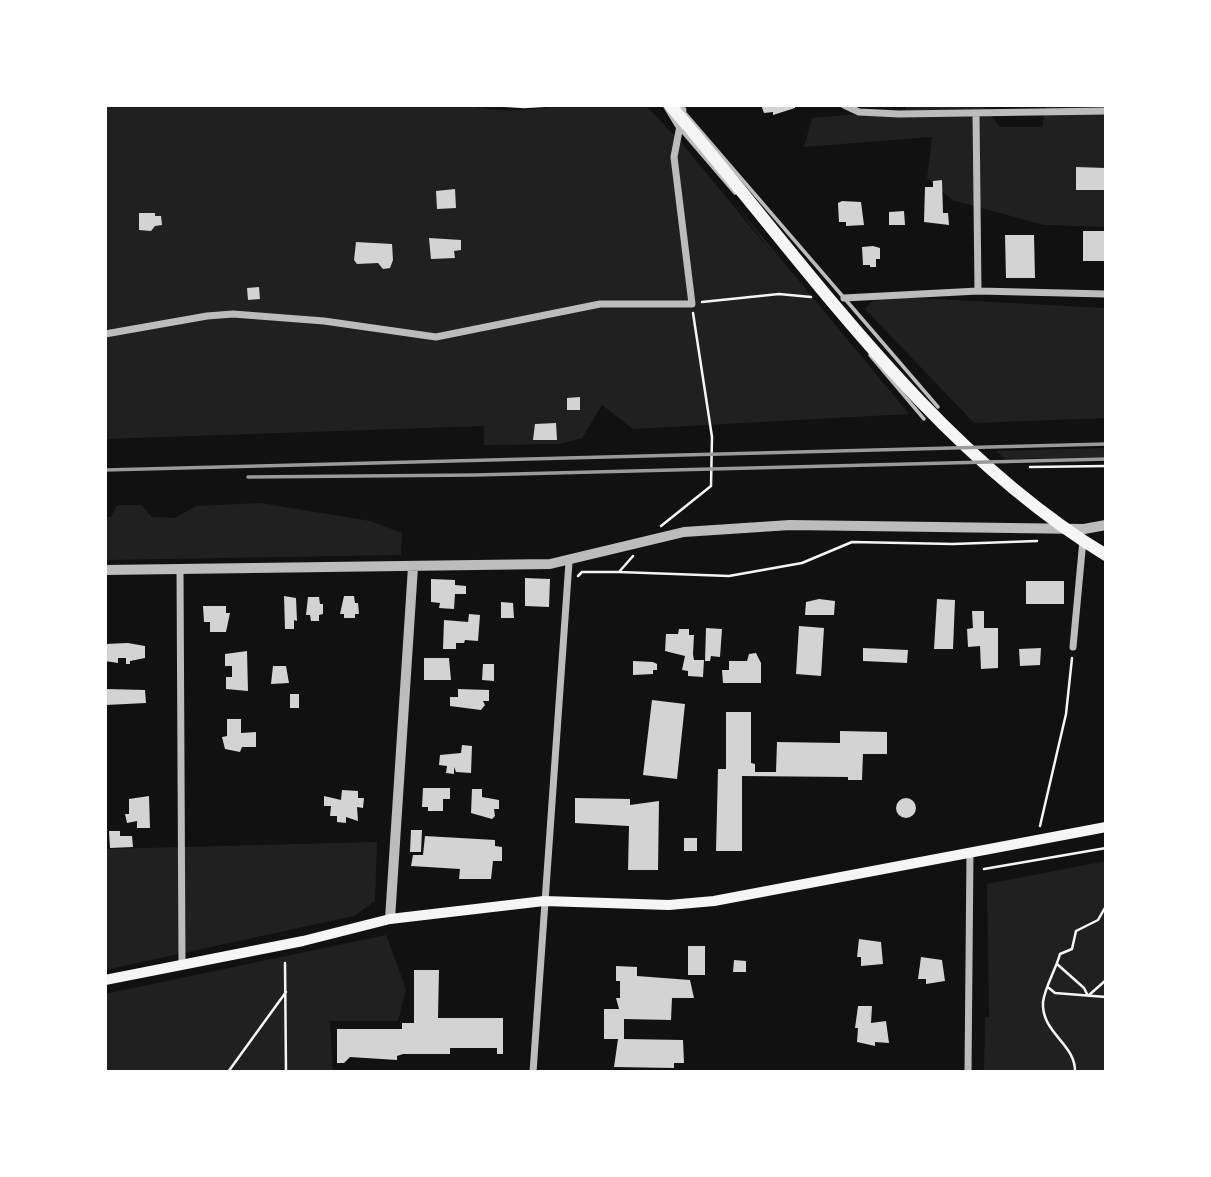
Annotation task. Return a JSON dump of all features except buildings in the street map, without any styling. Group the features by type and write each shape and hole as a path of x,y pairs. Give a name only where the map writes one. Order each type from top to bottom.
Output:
{"main road":[{"path":"675,106 891,369 938,420 1025,497 1106,554"},
{"path":"105,980 303,941 390,919 544,901 669,905 715,901 1106,827"}],"street":[{"path":"675,106 678,125"},
{"path":"105,334 233,314 324,321 436,337 600,304 692,303 674,157 678,125 675,106"},
{"path":"845,106 859,113 1106,111"},
{"path":"976,113 978,291"},
{"path":"844,298 978,291 1106,294"},
{"path":"105,570 413,567 569,562 684,532 790,525 1084,528 1106,525"},
{"path":"1073,647 1084,528"},
{"path":"1082,551 1106,554"},
{"path":"533,1072 569,562"},
{"path":"390,919 413,567"},
{"path":"180,568 182,965"},
{"path":"968,1072 971,852"}],"lane":[{"path":"675,106 938,407"},
{"path":"678,125 924,419"},
{"path":"823,299 844,298"}],"path":[{"path":"493,105 556,105"},
{"path":"619,572 659,527 712,486 712,436 692,303 779,294 823,299"},
{"path":"1030,467 1106,466"},
{"path":"566,589 582,572 729,576 802,563 852,542 953,544 1046,541"},
{"path":"1040,828 1066,714 1073,647"},
{"path":"984,869 1106,848"},
{"path":"1075,1072 1073,1056 1056,1039 1048,1022 1044,999 1060,954 1072,949 1076,930 1098,920 1106,906"},
{"path":"285,963 286,1072"},
{"path":"1057,964 1084,988 1088,996"},
{"path":"1088,996 1106,979"},
{"path":"1048,988 1055,993 1106,997"},
{"path":"228,1072 286,992"}],"shaded area":[{"path":"105,105 468,105 496,110 523,110 578,105 645,105 681,142 773,254 728,195 909,414 633,429 602,405 582,438 560,444 484,445 484,426 105,439"},
{"path":"906,105 982,105 1000,127 1042,127 1046,105 1106,105 1106,227 1044,225 952,200 927,178 932,137 804,147 812,118 905,110"},
{"path":"877,296 1106,308 1106,418 974,423 865,309"},
{"path":"1106,448 1106,457 1006,459 996,451"},
{"path":"260,503 370,521 402,533 401,555 105,560 105,517 111,517 117,505 141,505 152,517 175,518 196,506"},
{"path":"377,842 375,901 354,916 105,970 105,849"},
{"path":"1106,861 1106,1072 984,1072 985,1017 989,1017 987,884"},
{"path":"386,935 406,989 398,1021 330,1021 333,1072 105,1072 105,994"}],"railway":[{"path":"105,470 1106,444"},
{"path":"248,477 475,475 1106,459"}]}
